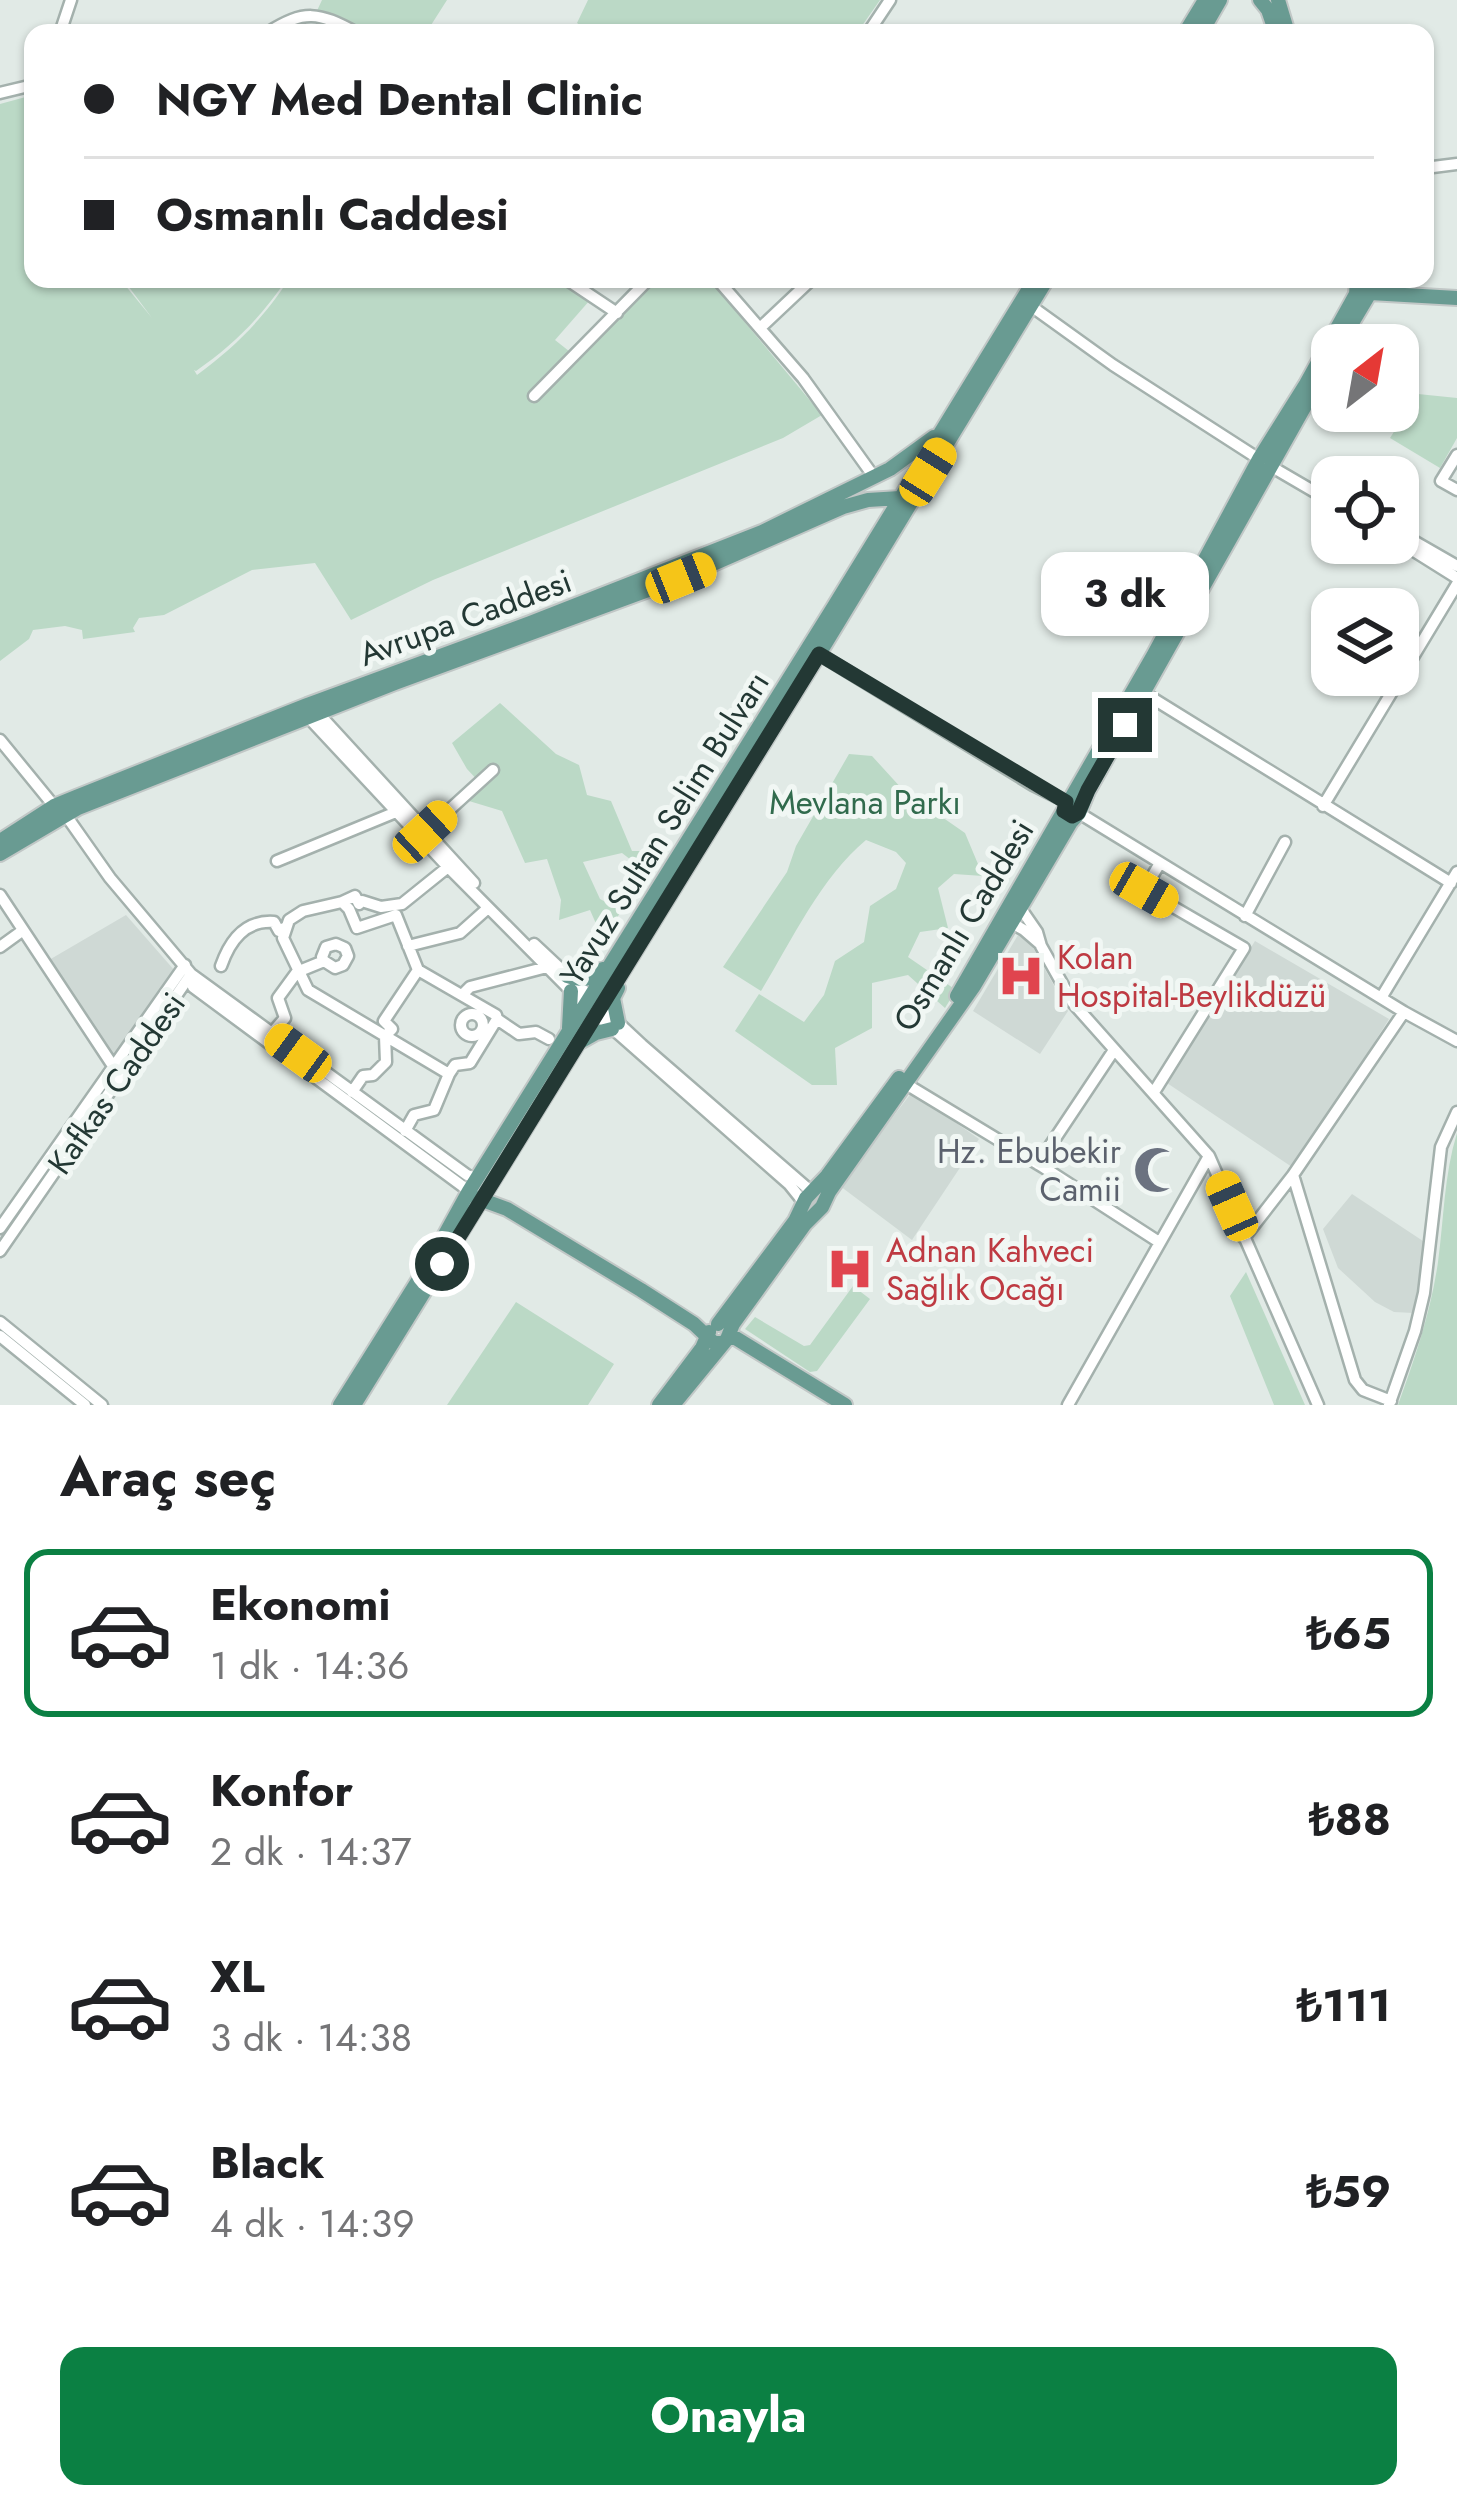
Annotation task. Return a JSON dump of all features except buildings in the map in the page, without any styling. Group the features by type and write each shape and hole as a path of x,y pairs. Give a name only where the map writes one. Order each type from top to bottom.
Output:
{"main road":[{"path":"1201,6 1223,0"},
{"name":"Yavuz Sultan Selim Bulvarı","path":"811,655 878,534 905,501 941,430 1029,288"},
{"name":"Yavuz Sultan Selim Bulvarı","path":"354,1405 620,961 1042,288"},
{"path":"1348,324 1363,288"},
{"name":"Osmanlı Caddesi","path":"1072,808 1088,790 1144,693 1306,384 1363,288"},
{"path":"1380,288 1457,298"},
{"name":"Osmanlı Caddesi","path":"673,1405 746,1290 906,1084 974,986 1154,656 1265,461 1311,390"},
{"name":"Avrupa Caddesi","path":"0,841 59,810 794,518 906,459 941,430"},
{"path":"874,478 905,501"},
{"name":"Avrupa Caddesi","path":"311,712 681,578 854,503 905,501"},
{"path":"854,503 870,515 878,534"},
{"name":"Avrupa Caddesi","path":"0,854 59,810"},
{"name":"Osmanlı Caddesi","path":"814,1203 1008,921"},
{"path":"620,961 624,975 613,998 615,1026 572,1040 569,984 620,961"},
{"path":"480,1189 686,1319 721,1333 845,1405"},
{"name":"Yavuz Sultan Selim Bulvarı","path":"340,1405 480,1189"},
{"name":"Osmanlı Caddesi","path":"659,1405 721,1333"},
{"path":"811,1388 832,1405"}],"street":[{"path":"284,24 301,15 315,15 336,24"},
{"path":"580,288 617,313"},
{"path":"534,396 641,288"},
{"path":"725,288 803,378 874,478"},
{"path":"760,328 802,288"},
{"path":"1031,306 1113,364 1311,486"},
{"path":"1457,455 1441,481 1457,490"},
{"path":"1419,544 1457,566"},
{"path":"1324,806 1457,581 1419,556"},
{"path":"811,655 1457,1041"},
{"path":"1144,693 1324,806 1454,877 1381,998"},
{"path":"339,736 340,704"},
{"path":"311,712 339,736 569,984 814,1203"},
{"path":"311,712 448,867 569,984"},
{"path":"0,740 188,970 467,1174 480,1189"},
{"path":"425,832 493,770"},
{"path":"278,861 396,812"},
{"path":"1245,916 1285,842"},
{"path":"1154,1092 1244,948 1144,890 1160,862"},
{"path":"448,867 402,904 358,904 355,896 303,911 289,920 283,938 308,990 449,1074"},
{"path":"0,896 113,1066"},
{"path":"342,902 357,928"},
{"path":"1017,905 1037,932 1073,1003 1209,1156 1318,1403"},
{"path":"408,946 460,933 488,908"},
{"path":"340,945 357,928 395,915 418,970 462,995 481,1012 496,1015 519,1034 536,1032 549,1039"},
{"path":"221,966 244,929 265,921 274,922 279,931 284,928"},
{"path":"1008,921 1041,946"},
{"path":"0,947 22,931"},
{"path":"336,944 348,956 344,965 335,968 324,961 326,947 336,944"},
{"path":"271,1034 285,1018 278,998 297,972 324,961"},
{"path":"462,995 470,987 547,967"},
{"path":"188,970 193,987 480,1189"},
{"name":"Kafkas Caddesi","path":"0,1228 113,1066 188,970"},
{"name":"Kafkas Caddesi","path":"0,1251 188,970"},
{"path":"352,1092 363,1076 380,1071 386,1062 386,1036 392,1029 384,1021 418,970"},
{"path":"1244,1238 1404,1012"},
{"path":"405,1131 414,1115 434,1110 455,1065 470,1063 496,1019"},
{"path":"1038,1164 1114,1050"},
{"path":"906,1084 1159,1242"},
{"path":"1363,1390 1390,1403 1415,1330 1424,1293 1441,1147 1457,1112"},
{"path":"1068,1405 1209,1156"},
{"path":"1293,1174 1350,1369 1363,1390 1365,1405"},
{"path":"0,1322 101,1405"},
{"path":"0,1336 86,1405"}],"shaded area":[{"path":"126,915 175,971 114,1055 49,960"},
{"name":"Kolan Hospital-Beylikdüzü","path":"1018,935 1030,942 1068,1011 1040,1054 973,1011"},
{"path":"1255,941 1389,1019 1295,1169 1167,1083"},
{"path":"912,1092 979,1139 912,1240 840,1186"},
{"path":"1352,1194 1426,1243 1414,1313 1394,1312 1375,1302 1338,1268 1323,1229"}],"green space":[{"path":"322,0 447,0 432,24 336,24 315,15"},
{"path":"588,0 880,0 863,24 577,23"},
{"path":"24,97 24,288 127,288 152,318 130,288 280,288 246,330 194,370 197,375 248,331 283,288 571,288 590,300 555,340 579,359 650,288 716,288 822,415 783,438 433,580 351,620 315,563 252,570 164,615 139,618 135,632 83,639 82,630 65,626 33,630 29,639 0,661 0,104"},
{"path":"1419,394 1457,398 1457,438 1440,468 1390,438 1394,432 1419,432"},
{"path":"500,703 556,754 579,765 587,795 611,801 632,851 657,851 644,870 622,853 583,862 600,899 621,910 605,944 590,910 559,920 561,900 547,859 525,863 502,811 469,801 483,786 452,743"},
{"name":"Mevlana Parkı","path":"849,754 872,756 903,790 965,833 983,876 954,874 938,888 948,928 920,932 908,957 956,990 945,1008 908,975 872,983 872,1028 835,1048 837,1085 812,1085 735,1031 759,994 804,1022 824,995 835,961 864,942 870,906 896,889 906,863 896,852 866,840 821,891 761,991 723,967 787,872 796,846"},
{"path":"1457,1133 1457,1405 1398,1405 1431,1298"},
{"path":"1246,1272 1305,1405 1274,1405 1230,1296"},
{"path":"853,1286 870,1299 817,1371 810,1372 745,1329 755,1317 804,1346 810,1345"},
{"path":"516,1302 614,1364 588,1405 447,1405"}],"place":[{"name":"Kolan Hospital-Beylikdüzü","path":"1021,976"},
{"name":"Hz. Ebubekir Camii","path":"1157,1170"},
{"name":"Adnan Kahveci Sağlık Ocağı","path":"850,1269"}],"route":[{"path":"442,1264 819,654 1066,802 1064,811 1072,816 1078,813 1125,725"}]}
